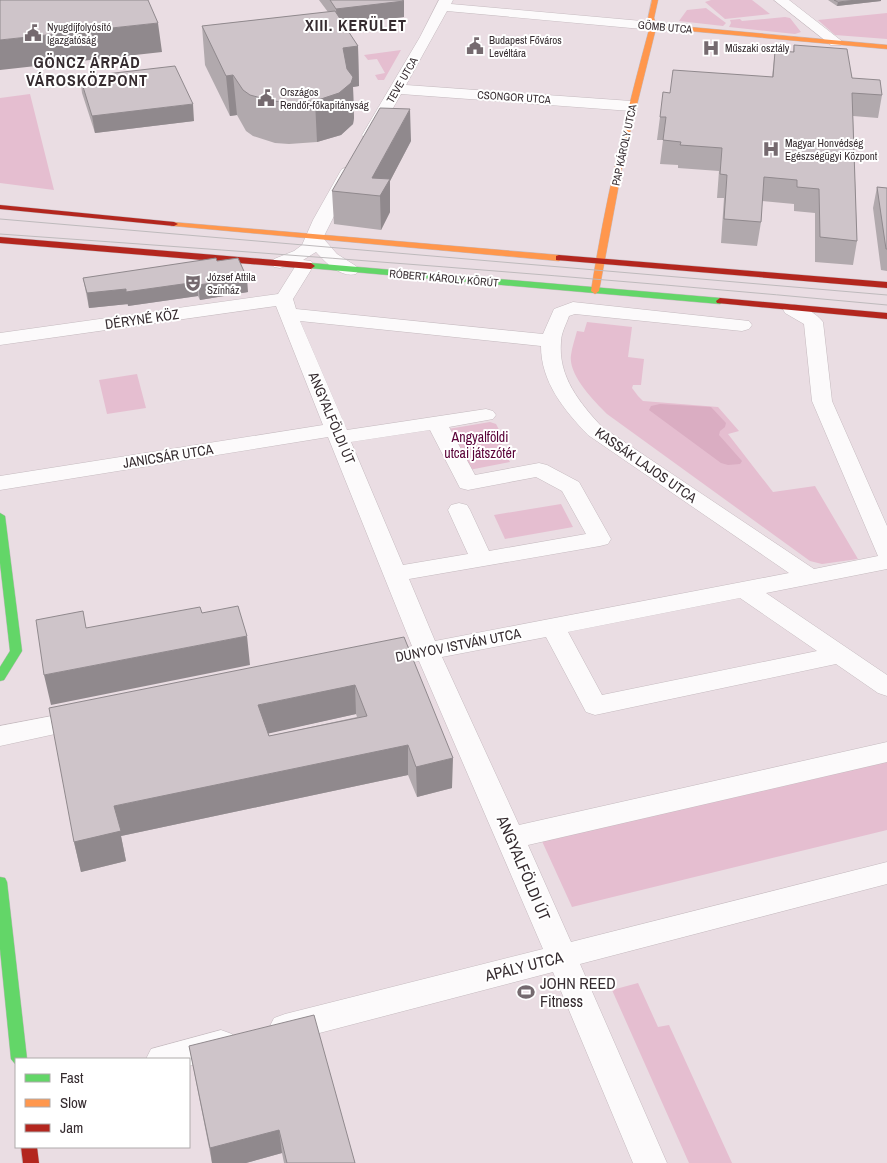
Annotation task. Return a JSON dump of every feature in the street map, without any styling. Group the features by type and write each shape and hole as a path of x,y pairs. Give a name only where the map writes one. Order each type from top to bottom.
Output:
{"main road":[{"name":"PAP KÁROLY UTCA","path":"595,292 599,262 631,106 653,26 651,18 655,0"},
{"name":"GÖMB UTCA","path":"653,26 887,47"},
{"path":"0,207 314,238 887,285"},
{"path":"0,214 53,213"},
{"name":"RÓBERT KÁROLY KÖRÚT","path":"2,243 38,244 305,265 595,292 887,316"},
{"path":"0,516 16,651 0,677"},
{"path":"0,882 12,1049"},
{"path":"29,1148 31,1163"}],"street":[{"path":"781,0 836,42"},
{"name":"GÖMB UTCA","path":"444,3 653,26"},
{"name":"TEVE UTCA","path":"280,263 300,255 310,248 358,155 444,3"},
{"name":"CSONGOR UTCA","path":"397,89 631,106"},
{"path":"314,238 331,258 350,270"},
{"path":"286,306 305,265"},
{"name":"DÉRYNÉ KÖZ","path":"0,339 286,306 551,341"},
{"name":"ANGYALFÖLDI ÚT","path":"286,306 428,651 511,838 650,1163"},
{"name":"KASSÁK LAJOS UTCA","path":"742,325 573,308 561,312 551,341 556,379 576,412 595,431 809,576"},
{"path":"792,308 805,315 812,322 822,401 887,552"},
{"name":"JANICSÁR UTCA","path":"0,484 338,433 437,423 486,415"},
{"path":"396,574 600,539 571,487 539,470 468,483 437,423"},
{"path":"459,510 481,558"},
{"name":"DUNYOV ISTVÁN UTCA","path":"351,666 887,562"},
{"path":"743,589 887,687"},
{"path":"553,627 595,706 839,655"},
{"path":"0,736 110,714"},
{"path":"511,838 887,752"},
{"name":"APÁLY UTCA","path":"166,1058 887,873"}],"green space":[{"path":"711,0 752,0 770,14 725,19 705,2"},
{"path":"706,8 726,23 723,26 679,21 687,10"},
{"path":"887,13 887,39 835,35 818,20"},
{"path":"790,18 801,32 795,34 729,27 730,20 740,19 742,21"},
{"path":"401,50 384,80 378,80 375,75 385,73 377,59 368,60 364,55"},
{"path":"30,94 54,190 0,183 0,98"},
{"path":"587,322 632,327 628,357 644,359 641,385 633,385 632,388 643,401 718,407 739,431 728,434 773,492 815,486 858,559 822,564 810,561 607,414 583,387 571,363 571,352 577,331 584,332"},
{"path":"137,374 146,408 107,414 99,380"},
{"name":"Angyalföldi utcai játszótér","path":"490,422 496,424 505,441 501,446 510,462 469,470 448,429"},
{"path":"561,504 573,527 505,539 494,515"},
{"path":"887,758 887,830 572,907 541,839"},
{"path":"638,983 658,1027 669,1025 732,1163 689,1163 612,990"}],"shaded area":[{"path":"660,404 711,407 726,423 719,435 742,461 740,464 728,465 721,463 649,410 651,406"}],"building":[{"path":"0,0 148,0 158,23 0,40"},
{"path":"330,0 402,0 404,1 336,9"},
{"path":"834,0 857,0 838,2"},
{"path":"335,11 358,46 343,48 347,69 353,77 351,83 339,93 315,101 272,101 250,95 243,90 233,75 226,76 202,26"},
{"path":"794,45 847,49 852,78 880,80 882,95 852,93 857,241 820,237 819,189 797,187 797,180 764,177 761,222 724,219 727,175 720,174 722,148 680,145 681,142 663,140 666,117 660,117 663,92 670,93 673,70 773,77 775,51 794,52"},
{"path":"175,66 193,104 92,116 80,77"},
{"path":"380,108 410,109 372,178 390,179 380,196 332,191"},
{"path":"877,187 887,188 887,249 886,249"},
{"path":"216,258 217,261 238,258 247,278 198,285 197,282 126,292 126,289 87,293 83,278"},
{"path":"238,606 247,636 44,675 36,620 83,611 86,628 200,607 202,613"},
{"path":"404,637 453,758 416,767 408,745 114,806 121,831 74,842 49,708","holes":["355,685 367,716 269,736 258,705"]},
{"path":"314,1015 355,1163 287,1163 279,1130 210,1148 189,1046"}],"tram line":[{"path":"0,219 887,295"},
{"path":"0,234 444,267 887,305"}],"traffic: fast":[{"path":"311,266 720,301"},
{"path":"0,516 16,651 0,677"},
{"path":"0,882 19,1058"}],"traffic: slow":[{"path":"595,291 620,157 653,26 651,18 655,0"},
{"path":"653,26 887,47"},
{"path":"174,224 559,258"}],"traffic: jam":[{"path":"0,207 174,224"},
{"path":"0,240 311,266"},
{"path":"559,258 887,285"},
{"path":"720,301 887,316"},
{"path":"29,1148 31,1163"}],"place":[{"name":"Nyugdíjfolyósító Igazgatóság","path":"33,33"},
{"name":"Budapest Főváros Levéltára","path":"475,46"},
{"name":"Műszaki osztály","path":"711,48"},
{"name":"Országos Rendőr-főkapitányság","path":"266,98"},
{"name":"Magyar Honvédség Egészségügyi Központ","path":"771,149"},
{"name":"József Attila Színház","path":"193,283"},
{"name":"JOHN REED Fitness","path":"526,992"}],"district":[{"name":"XIII. KERÜLET","path":"356,25"},
{"name":"GÖNCZ ÁRPÁD VÁROSKÖZPONT","path":"87,71"}]}
